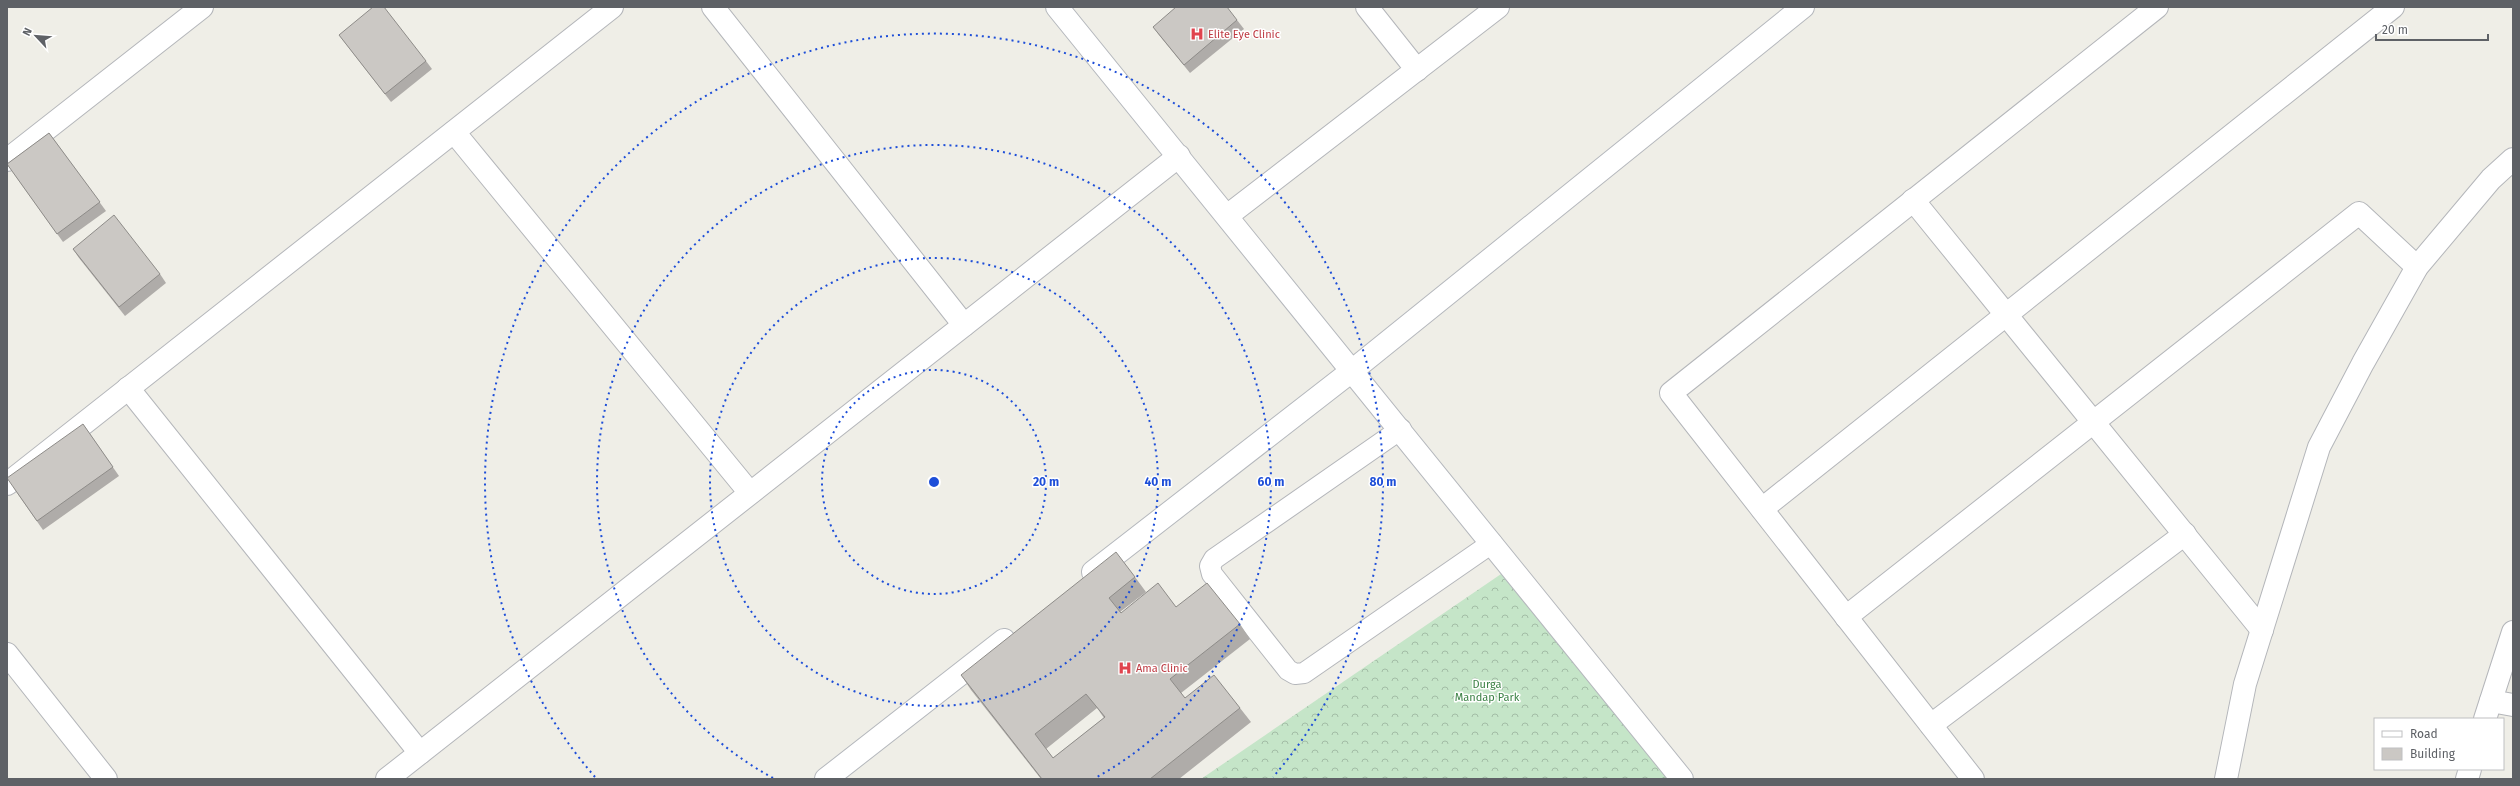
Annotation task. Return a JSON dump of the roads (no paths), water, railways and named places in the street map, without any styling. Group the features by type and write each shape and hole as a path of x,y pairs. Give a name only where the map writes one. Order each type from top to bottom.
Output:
{"street":[{"path":"7,160 202,7"},
{"path":"7,484 612,7"},
{"path":"713,7 964,325"},
{"path":"1057,7 1353,370 1682,779"},
{"path":"1367,7 1417,70"},
{"path":"1228,216 1498,7"},
{"path":"1077,584 1353,370 1803,7"},
{"path":"1973,779 1671,393 2157,7"},
{"path":"1762,509 2393,7"},
{"path":"454,132 750,493"},
{"path":"387,779 1178,156"},
{"path":"2226,779 2245,684 2319,447 2363,363 2417,267 2491,179 2513,159"},
{"path":"1913,200 2262,630"},
{"path":"1846,617 2359,213 2417,267"},
{"path":"128,388 420,753"},
{"path":"1931,726 2184,534"},
{"path":"826,779 1020,628"},
{"path":"2513,632 2488,710 2513,705"},
{"path":"7,654 106,779"}],"lane":[{"path":"1400,430 1214,559 1210,566 1212,574 1288,670 1295,674 1304,673 1492,543"}],"place":[{"name":"Elite Eye Clinic","path":"1197,34"},
{"name":"Ama Clinic","path":"1125,668"}],"park label":[{"name":"Durga Mandap Park","path":"1487,690"}]}
